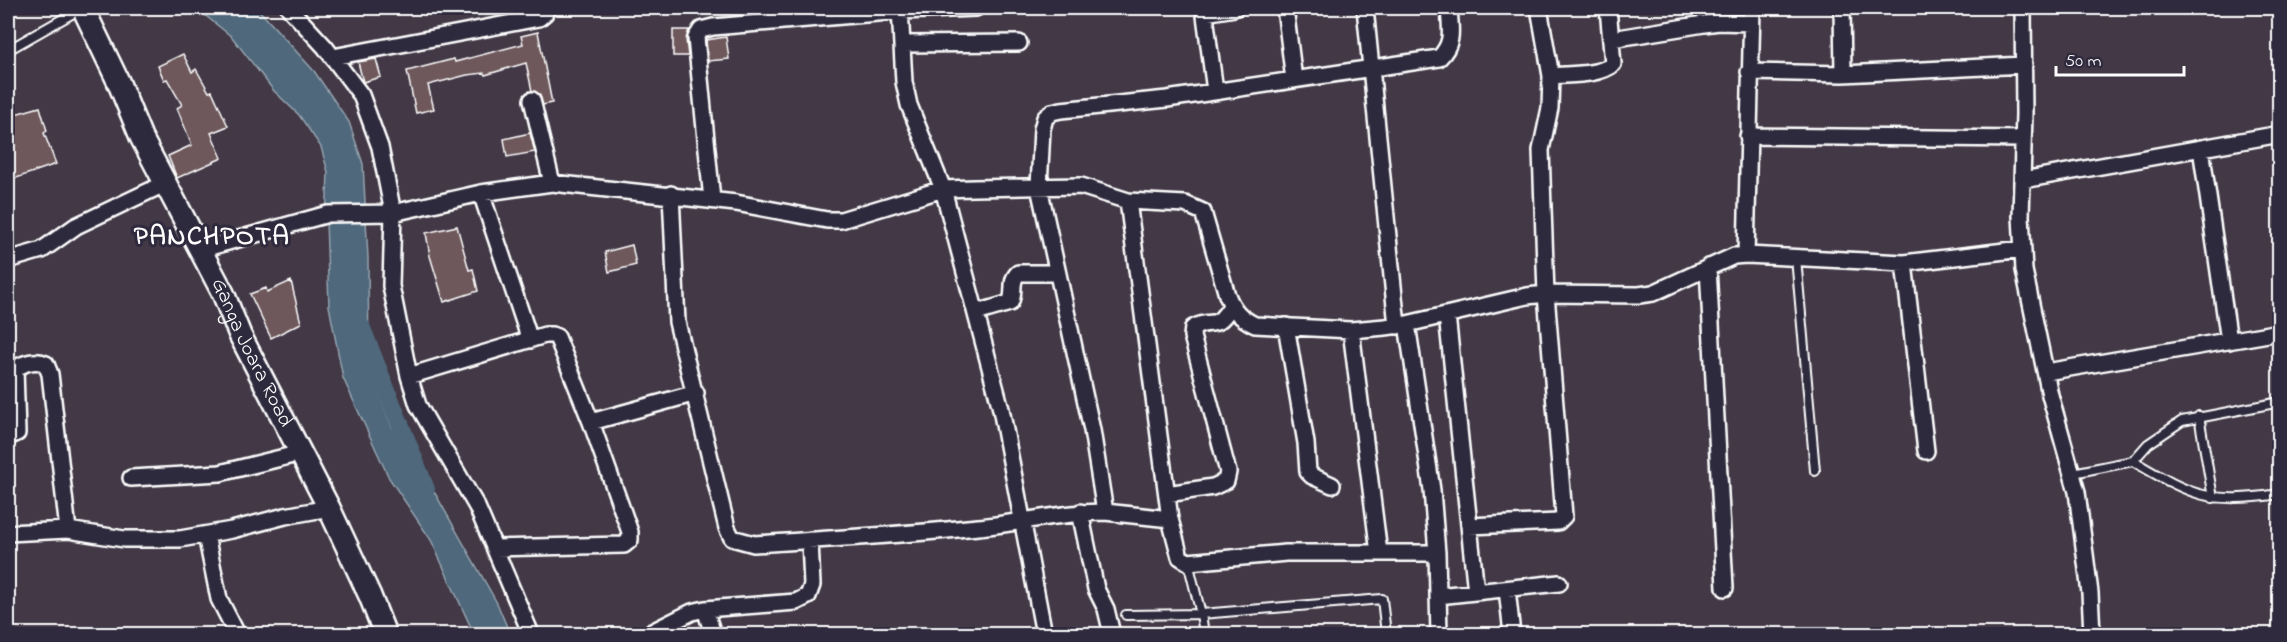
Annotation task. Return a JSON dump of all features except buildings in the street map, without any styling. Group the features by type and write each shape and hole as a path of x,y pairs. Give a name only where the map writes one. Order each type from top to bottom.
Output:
{"main road":[{"name":"Ganga Joara Road","path":"82,8 118,81 141,137 164,184 223,293 240,335 329,508 385,634"}],"street":[{"path":"289,8 333,57 361,95 380,147 391,286 409,376 418,405 477,507 531,634"},
{"path":"333,57 539,18 547,8"},
{"path":"712,200 696,38 700,30 900,9 976,8"},
{"path":"1215,92 1204,10 1235,8"},
{"path":"1285,8 1294,80"},
{"path":"1365,8 1402,325 1432,489 1437,553 1439,634"},
{"path":"1105,513 1096,449 1039,187 1042,129 1045,118 1052,112 1215,92 1438,58 1446,51 1451,41 1449,8"},
{"path":"1469,526 1558,522 1564,516 1546,294 1540,150 1550,108 1551,76 1539,8"},
{"path":"1551,76 1607,69 1613,64 1608,8"},
{"path":"1746,255 1752,8"},
{"path":"1842,8 1843,74"},
{"path":"2023,8 2022,249 2030,300 2046,372 2073,473 2083,531 2092,634"},
{"path":"900,9 904,82 909,105 943,189 1001,409 1044,634"},
{"path":"1612,39 1712,23 1751,23"},
{"path":"902,44 1019,43"},
{"path":"1749,72 1843,74 2024,66"},
{"path":"531,100 552,183"},
{"path":"2022,180 2280,134"},
{"path":"1748,136 2023,139"},
{"path":"2201,148 2229,341"},
{"path":"199,250 328,214 387,213 481,193 552,183 712,200 841,220 943,189 1081,186 1128,201 1185,204 1203,212 1231,306 1242,319 1255,325 1351,330 1402,325 1527,296 1653,293 1734,256 1904,263 2022,249"},
{"path":"8,260 42,250 70,230 164,184"},
{"path":"481,193 530,340"},
{"path":"671,195 677,322 727,528 732,538 754,544 810,540 969,528 1080,512 1170,519"},
{"path":"1128,201 1170,519 1180,557 1188,562 1286,553 1437,553"},
{"path":"1904,263 1926,452"},
{"path":"1708,267 1725,588"},
{"path":"976,313 1010,303 1014,296 1013,277 1018,273 1058,273"},
{"path":"1167,494 1214,487 1226,481 1228,472 1192,336 1193,327 1199,324 1212,325 1221,320 1231,306"},
{"path":"1447,315 1476,592"},
{"path":"1286,326 1306,443 1308,472 1332,485"},
{"path":"1351,330 1379,552"},
{"path":"2046,372 2280,332"},
{"path":"409,376 552,334 557,337 591,422 630,532 630,540 624,545 495,548"},
{"path":"8,437 17,433 15,369 21,365 41,362 46,364 50,374 68,530"},
{"path":"591,422 696,393"},
{"path":"131,478 220,473 302,453"},
{"path":"8,533 68,530 124,538 180,539 329,508"},
{"path":"1080,512 1096,589 1106,609 1112,634"},
{"path":"206,535 219,599 237,634"},
{"path":"648,634 692,612 796,602 808,596 812,585 810,540"},
{"path":"1438,596 1558,583"},
{"path":"1507,589 1512,634"},
{"path":"705,609 713,634"}],"lane":[{"path":"8,50 82,8"},
{"path":"1796,258 1815,471"},
{"path":"2073,473 2133,461 2148,444 2173,425 2199,416 2280,402"},
{"path":"2199,416 2213,498"},
{"path":"2133,461 2198,495 2241,499 2280,494"},
{"path":"1188,562 1204,634"},
{"path":"1126,615 1201,614 1382,599 1386,634"}],"water":[{"path":"196,8 257,8 314,71 349,122 363,164 368,258 369,366 392,427 436,495 497,603 510,634 474,634 431,540 389,478 343,378 329,306 326,221 328,172 321,147 299,115 274,91 232,37"}],"waterway":[{"path":"361,326 426,489"}],"district":[{"name":"PANCHPOTA","path":"212,237"}]}
